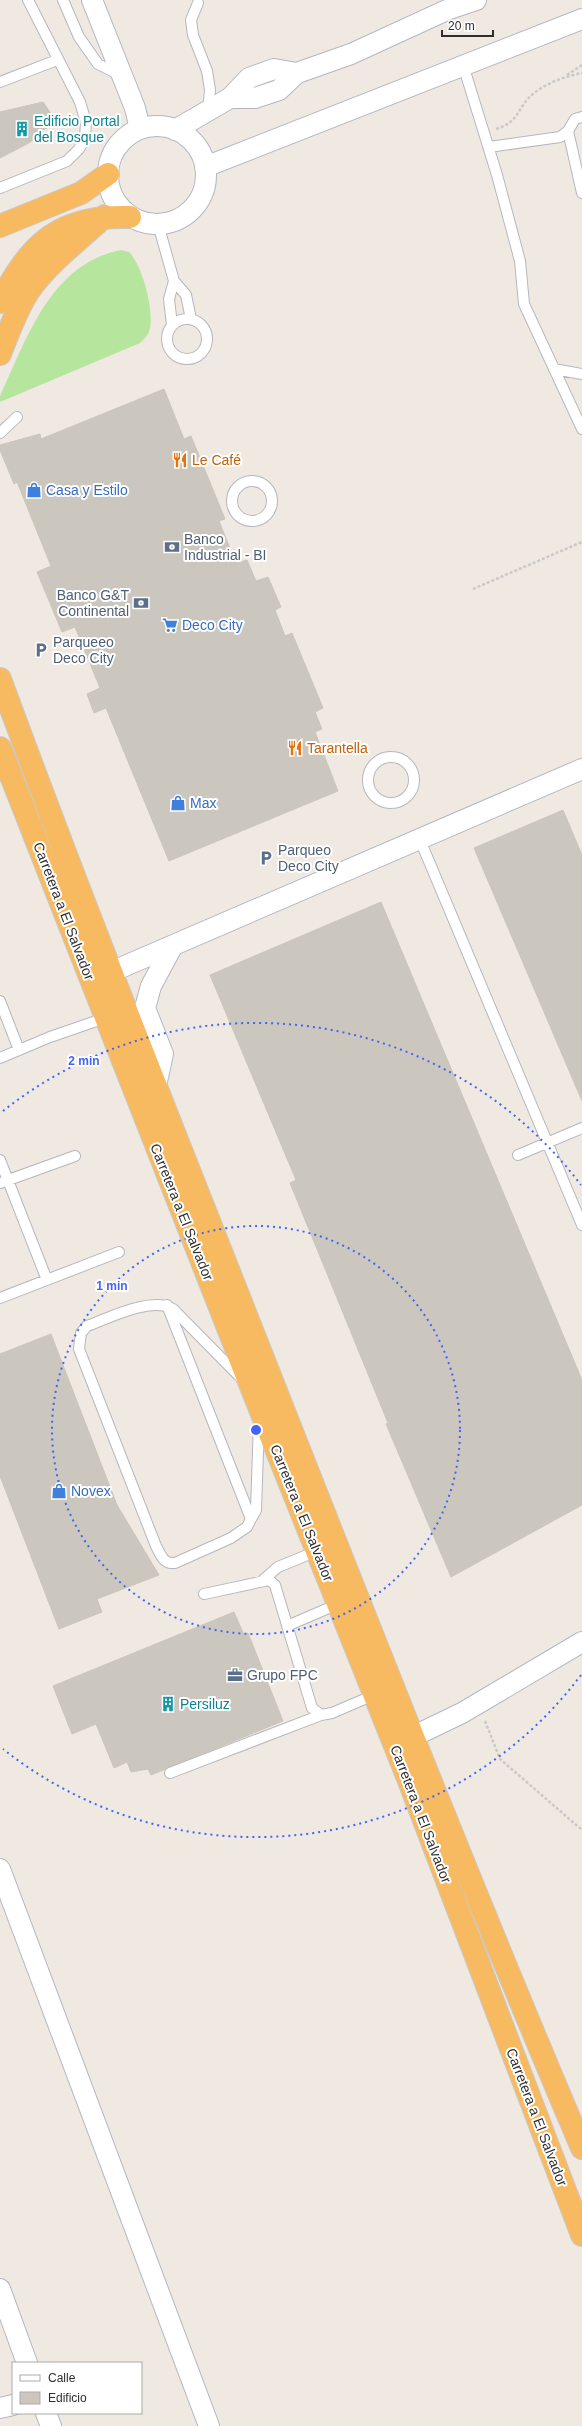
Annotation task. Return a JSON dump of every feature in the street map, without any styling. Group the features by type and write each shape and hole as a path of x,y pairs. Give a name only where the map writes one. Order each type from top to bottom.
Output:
{"highway":[{"path":"0,226 81,193 108,174"},
{"path":"0,354 14,318 29,292 65,253 105,216"},
{"path":"0,302 10,283 33,250 49,236 83,220 105,216 130,216"},
{"name":"Carretera a El Salvador","path":"0,679 111,972 412,1737 513,1986 582,2148"},
{"name":"Carretera a El Salvador","path":"0,748 105,1018 374,1695 582,2235"},
{"path":"513,1986 582,2122"},
{"path":"499,2018 561,2150 582,2202"}],"street":[{"path":"92,0 136,108 140,129"},
{"path":"175,130 230,98 249,78 274,69 297,73 351,54 449,9 476,0"},
{"path":"205,167 463,64 582,19"},
{"path":"152,126 175,130 186,136 195,144 205,167 205,184 199,200 188,213 174,221 158,224 143,222 130,216 118,205 110,191 108,174 110,160 117,147 127,136 140,129 152,126"},
{"path":"111,972 582,769"},
{"path":"156,1086 163,1054 145,1008 151,986 172,947"},
{"path":"412,1737 462,1713 582,1642"},
{"path":"0,1869 8,1919 209,2426"},
{"path":"0,2289 28,2362"},
{"path":"0,2408 12,2405"},
{"path":"46,2414 51,2426"}],"lane":[{"path":"0,188 67,161 79,149 85,138 86,122 80,102 57,60 28,0"},
{"path":"63,0 79,37 98,64 123,77"},
{"path":"198,3 191,20 193,35 207,72 210,90 208,112"},
{"path":"0,82 57,60"},
{"path":"463,64 520,261 524,304 582,429"},
{"path":"488,147 560,137 568,131 574,119 582,117"},
{"path":"568,131 582,193"},
{"path":"158,224 174,281 186,295 190,319"},
{"path":"172,325 184,319 190,319 202,325 207,336 204,349 194,358 180,358 170,350 167,337 172,325 169,299 174,281"},
{"path":"554,369 582,374"},
{"path":"0,433 17,417"},
{"path":"251,481 263,484 271,493 273,500 270,511 259,520 252,521 239,516 232,505 235,491 239,486 251,481"},
{"path":"386,757 401,758 407,763 414,776 412,791 407,797 393,803 378,800 368,787 367,779 373,764 386,757"},
{"path":"420,840 582,1225"},
{"path":"0,1001 19,1050"},
{"path":"0,1058 105,1018"},
{"path":"518,1155 582,1128"},
{"path":"4,1181 75,1156"},
{"path":"0,1160 4,1181 47,1280"},
{"path":"0,1298 119,1252"},
{"path":"153,1303 167,1305 173,1309 256,1399 256,1510 247,1527 231,1538 175,1563 169,1564 163,1559 156,1546 79,1349 81,1333 86,1326 153,1303"},
{"path":"167,1305 251,1519"},
{"path":"263,1580 278,1567 317,1551"},
{"path":"204,1594 263,1580 269,1580 274,1585 312,1708 321,1715"},
{"path":"287,1626 338,1604"},
{"path":"170,1773 321,1715 332,1713 374,1695"}],"path":[{"path":"552,84 582,65"},
{"path":"484,133 508,126 533,94 568,76 582,72"},
{"path":"473,589 582,542"},
{"path":"477,1703 500,1759 562,1810 582,1830"}],"green space":[{"path":"121,250 129,252 134,258 146,288 149,299 151,320 149,333 146,337 140,343 0,402 0,396 31,328 59,287 76,271 97,258"}],"building":[{"name":"Edificio Portal del Bosque","path":"43,102 52,115 47,119 51,126 37,133 38,137 27,144 0,158 0,112"},
{"name":"Deco City","path":"164,389 184,439 191,436 225,519 219,521 231,551 235,550 240,562 247,560 256,581 268,577 281,607 275,610 285,636 292,633 323,708 315,712 322,729 315,732 338,791 169,861 106,708 94,713 87,694 100,688 75,627 62,632 37,572 51,566 17,482 14,484 0,450 0,445 40,434 41,439"},
{"path":"563,810 582,855 582,1101 474,848"},
{"path":"381,902 582,1380 582,1505 451,1577 386,1424 388,1423 290,1183 296,1180 210,975"},
{"name":"Novex","path":"51,1334 117,1505 159,1575 97,1599 102,1612 59,1629 0,1476 0,1354"},
{"name":"Persiluz","path":"234,1612 244,1635 248,1633 283,1721 151,1775 148,1769 131,1772 127,1762 114,1768 96,1724 72,1734 53,1686"}],"place":[{"name":"Edificio Portal del Bosque","path":"22,129"},
{"name":"Le Café","path":"180,460"},
{"name":"Casa y Estilo","path":"34,490"},
{"name":"Banco Industrial - BI","path":"172,547"},
{"name":"Banco G&T Continental","path":"141,603"},
{"name":"Deco City","path":"170,625"},
{"name":"Parqueeo Deco City","path":"41,650"},
{"name":"Tarantella","path":"295,748"},
{"name":"Max","path":"178,803"},
{"name":"Parqueo Deco City","path":"266,858"},
{"name":"Novex","path":"59,1491"},
{"name":"Grupo FPC","path":"235,1675"},
{"name":"Persiluz","path":"168,1704"}]}
